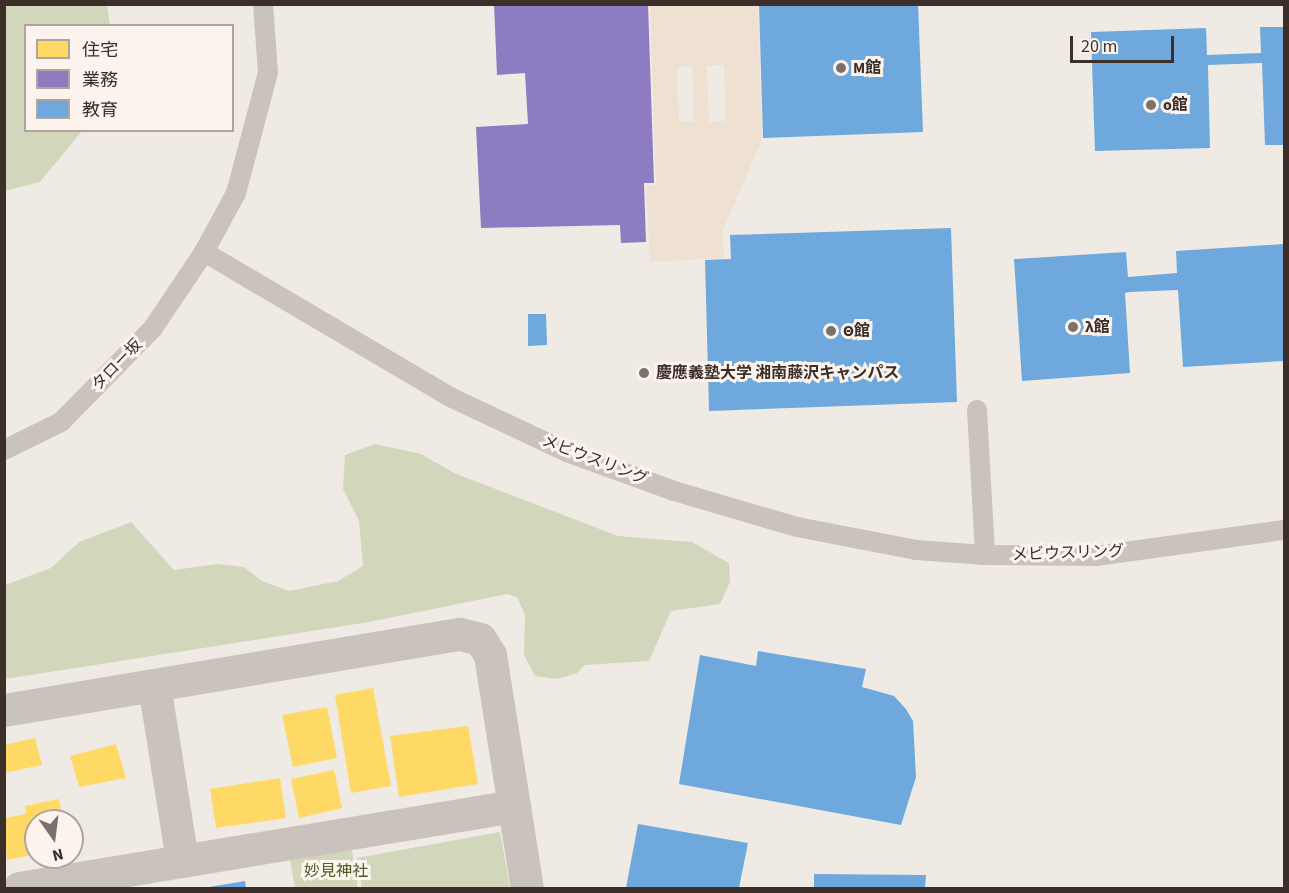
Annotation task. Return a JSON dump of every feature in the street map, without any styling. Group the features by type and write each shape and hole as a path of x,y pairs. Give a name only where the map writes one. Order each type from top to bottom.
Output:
{"street":[{"path":"4,711 460,634 480,639 490,655 527,888"},
{"path":"154,684 182,860"},
{"path":"19,888 514,806"}],"lane":[{"path":"204,252 236,193 268,73 263,4"},
{"name":"タロー坂","path":"4,450 61,422 153,328 204,252"},
{"name":"メビウスリング","path":"204,252 450,397 567,452 674,490 797,527 916,550 985,555 1096,556 1284,530"},
{"path":"977,410 985,555"}],"green space":[{"path":"5,4 107,5 110,24 24,24 24,132 81,132 40,182 5,191"},
{"path":"375,444 421,454 454,473 618,536 692,542 729,563 730,582 720,604 671,611 649,661 585,665 577,673 557,679 535,676 524,655 525,615 517,597 507,594 369,622 5,679 5,585 51,568 79,542 131,522 174,570 217,564 244,567 262,581 289,591 338,581 363,566 359,521 343,489 345,455"},
{"path":"500,832 510,888 362,888 357,858"},
{"name":"妙見神社","path":"352,850 358,888 295,888 290,860"}],"shaded area":[{"path":"650,5 758,5 762,140 723,230 724,258 650,262 646,185 656,185","holes":["724,65 725,121 709,122 707,66","692,66 694,121 679,121 677,67"]}],"building: 住宅":[{"path":"373,688 391,786 351,793 335,695"},
{"path":"327,707 337,758 293,767 282,715"},
{"path":"468,726 478,784 399,797 390,736"},
{"path":"35,738 42,765 4,773 4,745"},
{"path":"116,744 126,778 79,787 70,756"},
{"path":"334,770 342,808 299,818 291,779"},
{"path":"280,778 286,818 216,828 210,789"},
{"path":"59,799 61,809 25,809 25,806"},
{"path":"24,814 24,856 7,860 4,818"}],"building: 業務":[{"path":"494,4 648,4 654,183 644,183 646,242 621,243 620,225 481,228 476,127 528,124 525,73 497,75"}],"building: 教育":[{"name":"Μ館","path":"759,4 918,4 923,132 763,138"},
{"name":"ο館","path":"1260,27 1284,27 1284,145 1265,145 1262,63 1208,65 1210,148 1095,151 1091,32 1206,28 1207,55 1261,53"},
{"name":"Θ館","path":"951,228 957,402 709,411 705,260 731,259 730,235"},
{"name":"λ館","path":"1284,244 1284,361 1183,367 1178,290 1129,292 1125,293 1130,373 1022,381 1014,259 1126,252 1128,277 1177,273 1176,251"},
{"path":"528,314 546,314 547,345 528,346"},
{"path":"758,651 866,669 862,687 894,696 906,709 913,721 916,777 901,825 679,784 700,655 756,666"},
{"path":"638,824 748,843 739,888 626,888"},
{"path":"814,874 926,875 925,888 814,888"},
{"path":"245,881 246,888 209,887"}],"place":[{"name":"Μ館","path":"841,68"},
{"name":"ο館","path":"1151,105"},
{"name":"λ館","path":"1073,327"},
{"name":"Θ館","path":"831,331"},
{"name":"慶應義塾大学 湘南藤沢キャンパス","path":"644,373"}]}
